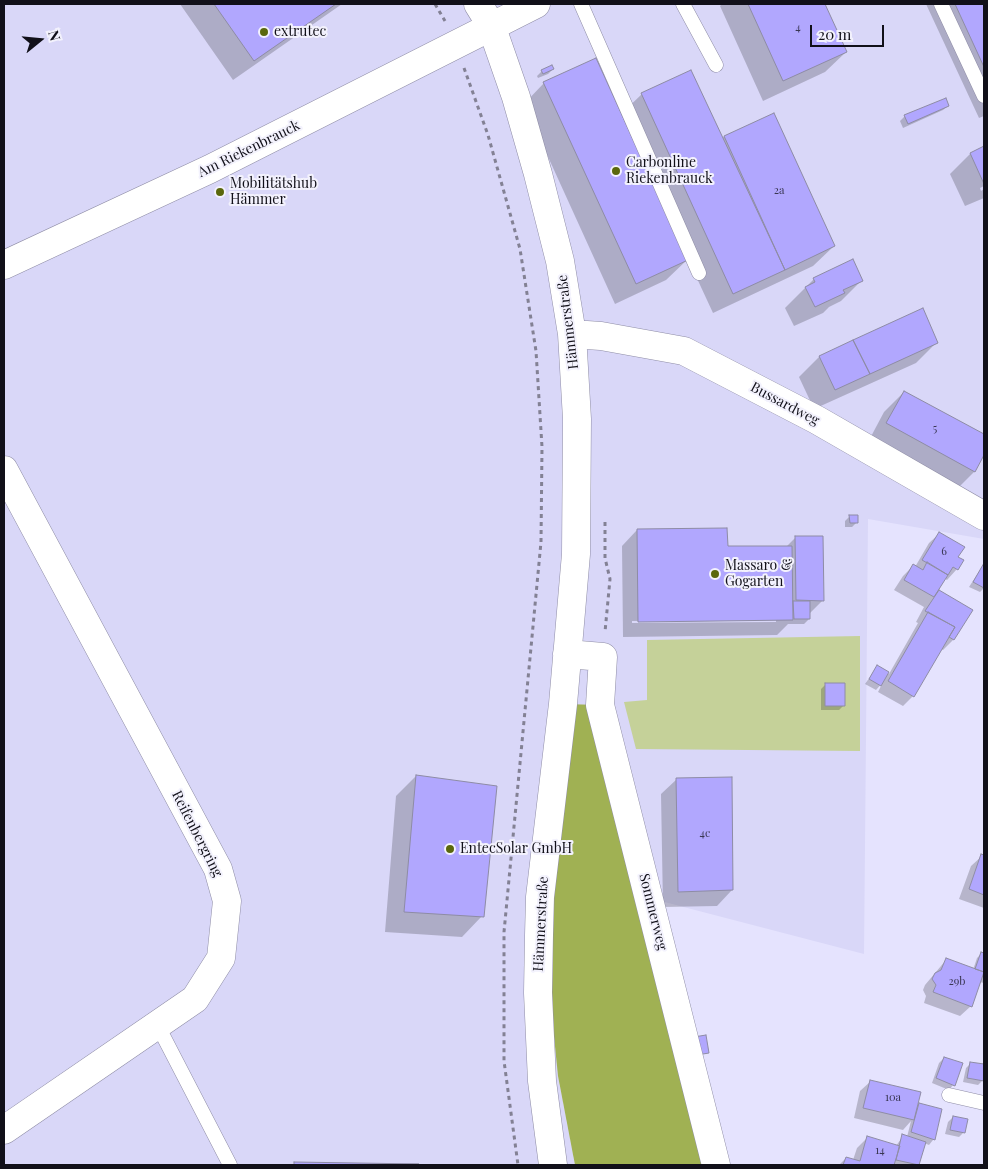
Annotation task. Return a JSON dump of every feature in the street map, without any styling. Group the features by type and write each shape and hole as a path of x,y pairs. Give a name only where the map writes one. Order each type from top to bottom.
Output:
{"street":[{"name":"Am Riekenbrauck","path":"4,264 210,169 456,45 484,14 536,4"},
{"name":"Hämmerstraße","path":"484,14 516,98 538,174 560,261 572,334 577,419 576,554 568,654 540,898 539,935 538,993 542,1081 553,1165"},
{"name":"Bussardweg","path":"572,334 601,336 684,351 817,420 984,516"},
{"name":"Reifenbergring","path":"4,470 218,869 227,901 221,958 195,1000 4,1130"},
{"name":"Sommerweg","path":"568,654 603,658 600,705 716,1165"}],"lane":[{"path":"581,4 699,273"},
{"path":"683,4 716,65"},
{"path":"941,4 984,96"},
{"path":"158,1026 230,1165"},
{"path":"949,1095 984,1103"}],"path":[{"path":"436,4 456,45 488,135 520,249 536,351 542,447 541,542 504,932 504,1061 518,1165"}],"shaded area":[{"path":"4,4 984,4 984,539 868,519 864,954 649,898 558,1076 575,1165 4,1165"}],"green space":[{"path":"860,636 860,751 636,749 624,702 647,700 647,640"},
{"path":"563,704 600,705 716,1165 575,1165 558,1076 540,897"}],"building":[{"name":"extrutec","path":"214,4 336,4 254,61"},
{"path":"748,4 825,4 847,52 783,81"},
{"path":"955,4 984,4 984,67"},
{"name":"Carbonline Riekenbrauck","path":"596,58 688,260 636,284 543,82"},
{"path":"552,65 554,69 543,74 541,70"},
{"path":"691,70 785,270 733,294 641,93"},
{"path":"946,98 949,106 908,124 904,115"},
{"path":"774,113 835,246 785,270 724,136"},
{"path":"984,146 984,184 970,153"},
{"path":"853,259 863,281 843,290 845,293 815,307 805,287 815,282 813,278"},
{"path":"923,308 938,343 870,374 853,340"},
{"path":"853,340 870,374 835,390 819,356"},
{"path":"904,391 984,434 984,455 975,472 886,423"},
{"path":"849,515 858,515 858,523 850,523"},
{"name":"Massaro & Gogarten","path":"727,528 728,546 792,546 793,620 638,622 637,529"},
{"path":"939,532 965,547 958,557 964,560 958,570 953,567 948,575 922,560"},
{"path":"795,536 823,536 824,601 796,600"},
{"path":"927,562 948,575 934,597 904,580 913,564 923,570"},
{"path":"984,563 984,588 973,582"},
{"path":"939,590 973,610 954,640 949,637 955,627 925,611"},
{"path":"793,601 810,601 810,619 794,619"},
{"path":"928,612 955,627 914,697 888,681"},
{"path":"877,665 889,672 881,686 869,679"},
{"path":"825,683 845,683 845,706 825,706"},
{"name":"EntecSolar GmbH","path":"416,775 497,786 484,917 404,912"},
{"path":"732,777 733,890 678,892 676,778"},
{"path":"981,854 984,855 984,895 969,889"},
{"path":"981,952 984,953 984,972 975,969"},
{"path":"946,958 984,972 972,1007 933,992 936,985 932,979 935,973 941,970"},
{"path":"706,1035 709,1053 697,1055 694,1037"},
{"path":"944,1057 963,1063 955,1086 936,1078"},
{"path":"970,1062 984,1064 984,1081 967,1078"},
{"path":"870,1080 921,1092 914,1120 863,1108"},
{"path":"919,1103 942,1109 935,1140 911,1132"},
{"path":"953,1116 968,1119 965,1133 950,1130"},
{"path":"902,1134 926,1142 919,1165 896,1160"},
{"path":"867,1136 900,1146 894,1165 843,1165 846,1157 860,1161"},
{"path":"294,1162 419,1164 294,1165"}],"place":[{"name":"extrutec","path":"264,32"},
{"name":"Carbonline Riekenbrauck","path":"616,171"},
{"name":"Mobilitätshub Hämmer","path":"220,192"},
{"name":"Massaro & Gogarten","path":"715,574"},
{"name":"EntecSolar GmbH","path":"450,849"}]}
